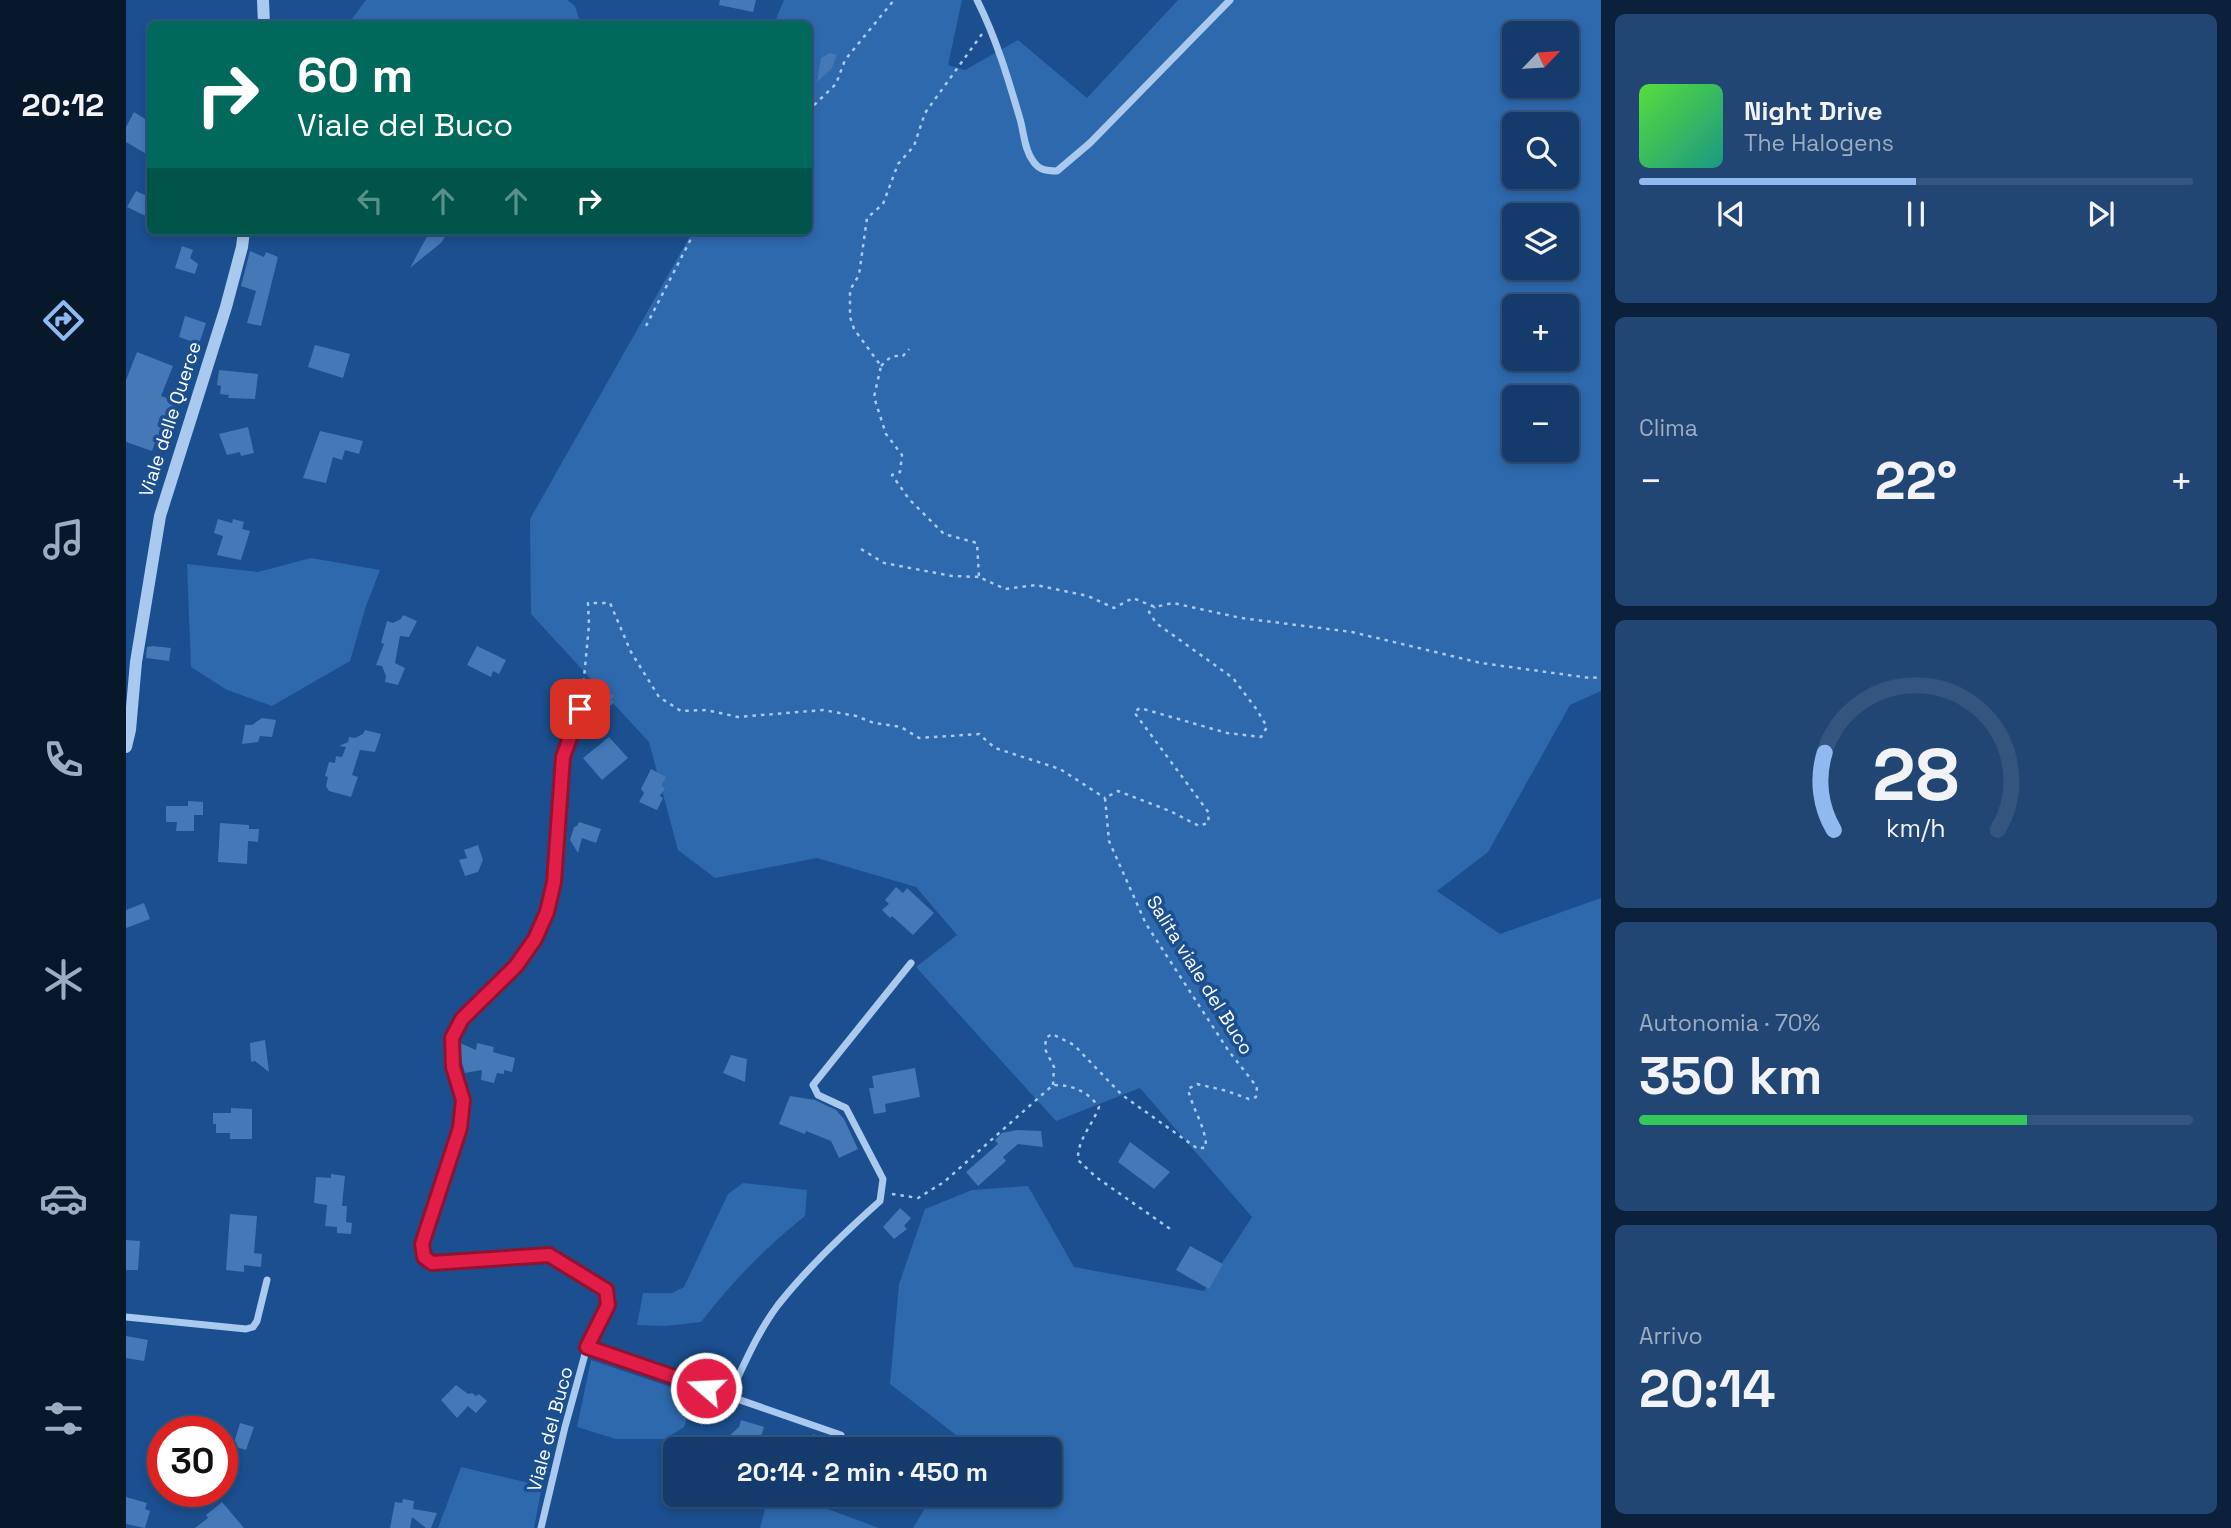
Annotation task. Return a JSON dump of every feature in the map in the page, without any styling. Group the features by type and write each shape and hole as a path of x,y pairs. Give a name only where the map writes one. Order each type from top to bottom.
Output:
{"street":[{"path":"263,0 264,21"},
{"path":"977,0 1001,55 1022,124 1026,147 1033,161 1044,171 1056,171 1090,143 1230,0"},
{"name":"Viale delle Querce","path":"126,747 130,730 131,661 160,516 226,307 244,235"},
{"name":"Viale del Buco","path":"541,1528 587,1347 608,1305 606,1290 549,1255 432,1263 424,1257 422,1244 460,1128 463,1100 453,1067 452,1038 462,1019 516,966 535,939 547,912 554,882 563,757 580,709"},
{"path":"729,1396 753,1345 778,1306 835,1241 880,1201 883,1179 846,1108 818,1095 813,1085 911,963"},
{"path":"126,1317 246,1329 253,1327 257,1321 267,1280"},
{"path":"587,1347 841,1435"}],"path":[{"path":"812,107 836,84 845,60 894,0"},
{"path":"881,366 854,329 850,317 850,290 859,275 867,218 883,204 898,164 914,146 925,113 988,26"},
{"path":"646,326 693,235"},
{"path":"909,349 902,357 889,357 881,366 874,397 886,434 902,455 900,471 892,475 909,499 944,534 977,543 979,577"},
{"path":"861,550 884,563 952,576 979,577 1005,589 1036,585 1088,596 1114,608 1133,598 1155,607"},
{"path":"580,709 589,625 588,603 610,603 631,652 659,696 681,711 706,710 738,717 823,710 901,727 919,738 979,734 995,748 1060,769 1105,798 1118,791 1170,811 1199,826 1208,823 1209,813 1134,712 1140,708 1227,733 1261,737 1266,727 1233,678 1156,623 1149,612 1155,607 1173,603 1241,618 1352,632 1481,663 1590,678 1601,677"},
{"name":"Salita viale del Buco","path":"1054,1085 1054,1067 1045,1048 1046,1038 1052,1034 1074,1045 1122,1095 1198,1149 1206,1147 1206,1140 1188,1088 1197,1084 1249,1099 1256,1097 1257,1087 1228,1050 1146,924 1109,841 1105,798"},
{"path":"881,1193 918,1198 944,1182 1054,1085 1068,1085 1089,1095 1099,1107 1092,1125 1078,1146 1078,1160 1096,1177 1173,1231"}],"shaded area":[{"path":"366,0 567,0 575,6 580,21 350,21"},
{"path":"784,0 962,0 948,65 965,70 1018,40 1087,98 1178,0 1601,0 1601,691 1570,705 1488,852 1437,891 1500,934 1601,898 1601,1528 913,1528 926,1507 1062,1507 1062,1437 959,1437 890,1384 899,1284 925,1209 972,1190 1028,1186 1074,1267 1204,1291 1252,1217 1140,1088 1056,1121 916,967 957,935 916,887 817,858 715,878 678,850 649,742 531,614 530,519 691,235 812,235 812,21 775,21"},
{"path":"311,558 380,570 350,661 272,706 227,690 191,667 187,564 258,572"},
{"path":"743,1183 807,1190 805,1216 750,1266 701,1322 666,1326 637,1325 643,1293 672,1293 684,1287 728,1194"},
{"path":"591,1360 694,1395 684,1427 663,1439 616,1439 577,1427"},
{"path":"461,1467 542,1486 534,1528 438,1528"},
{"path":"766,1507 822,1507 879,1528 760,1528"}],"building":[{"path":"720,0 756,0 753,12 719,5"},
{"path":"830,53 837,55 832,68 817,82 821,58"},
{"path":"134,112 147,120 147,154 126,142 126,127"},
{"path":"136,191 147,196 147,217 127,207"},
{"path":"428,235 446,235 442,242 410,268"},
{"path":"182,246 193,250 190,258 198,264 195,274 175,268"},
{"path":"250,251 264,257 266,252 278,257 261,326 247,323 256,291 241,286"},
{"path":"185,316 206,323 199,344 179,337"},
{"path":"315,345 350,354 343,378 308,367"},
{"path":"137,352 173,366 161,396 179,402 171,426 167,425 162,442 156,440 152,451 126,442 126,380"},
{"path":"219,370 258,374 255,399 228,398 229,395 220,394 221,386 217,385"},
{"path":"248,427 254,453 227,455 219,434"},
{"path":"320,431 363,441 359,454 345,450 342,460 333,457 326,483 303,478"},
{"path":"218,519 232,523 233,519 244,522 242,529 250,531 241,560 217,555 223,536 214,533"},
{"path":"403,615 417,621 409,637 400,636 395,663 405,668 398,685 385,682 382,666 376,665 384,644 381,643 387,621 393,623"},
{"path":"477,646 506,660 499,674 493,671 491,677 467,665"},
{"path":"147,647 171,648 169,661 146,658"},
{"path":"590,680 614,696 611,700 614,702 604,712 585,701"},
{"path":"262,718 276,720 272,737 260,736 258,742 242,744 245,725 252,725"},
{"path":"365,730 381,734 375,752 360,750 352,775 358,777 351,797 329,791 326,786 328,777 325,776 329,762 335,763 336,756 342,757 346,747 339,746 348,742 349,737 355,738"},
{"path":"609,737 628,758 602,780 583,758"},
{"path":"651,769 666,777 661,786 665,788 660,796 663,798 657,810 639,802 644,793 641,789"},
{"path":"188,801 203,802 203,815 194,815 194,831 176,831 177,822 166,822 166,806 188,806"},
{"path":"579,822 601,829 596,843 582,838 578,853 570,840 574,827"},
{"path":"220,823 249,825 249,829 259,829 258,842 248,841 247,864 218,862"},
{"path":"478,845 483,860 478,872 465,876 459,860 467,858 464,850"},
{"path":"896,887 903,893 907,888 934,913 913,935 882,910 889,904 885,900"},
{"path":"144,903 150,919 126,928 126,910"},
{"path":"265,1040 269,1072 255,1061 251,1062 250,1043"},
{"path":"460,1043 476,1050 477,1043 494,1047 493,1052 515,1058 512,1072 504,1070 504,1074 497,1073 494,1083 481,1080 482,1070 465,1073 460,1056"},
{"path":"731,1055 747,1059 745,1082 723,1073"},
{"path":"915,1068 920,1097 885,1104 886,1112 874,1114 869,1088 874,1088 872,1076"},
{"path":"790,1096 815,1100 836,1110 844,1119 858,1149 839,1158 831,1141 779,1124"},
{"path":"231,1108 252,1109 252,1139 230,1139 230,1133 216,1133 213,1113 231,1113"},
{"path":"1017,1130 1041,1131 1043,1147 1018,1144 1003,1157 1006,1161 978,1186 966,1172 998,1144 995,1140 1002,1133"},
{"path":"1130,1142 1170,1172 1154,1189 1118,1162"},
{"path":"331,1174 345,1176 342,1206 347,1206 346,1222 352,1223 351,1234 337,1233 337,1227 325,1226 327,1205 314,1203 316,1177 331,1178"},
{"path":"900,1208 911,1218 904,1226 907,1229 894,1239 883,1227"},
{"path":"230,1214 257,1216 254,1253 262,1254 261,1267 244,1265 244,1272 226,1270"},
{"path":"126,1240 140,1241 138,1270 126,1270"},
{"path":"1190,1246 1223,1264 1209,1289 1176,1270"},
{"path":"126,1336 148,1340 144,1361 126,1358"},
{"path":"456,1385 468,1394 479,1394 487,1401 476,1413 468,1406 457,1418 441,1400"},
{"path":"741,1420 764,1427 761,1437 729,1437 739,1427"},
{"path":"240,1423 254,1427 246,1450 238,1448"},
{"path":"126,1497 147,1503 145,1509 150,1511 145,1528 126,1524"},
{"path":"403,1499 414,1501 413,1509 437,1513 431,1528 426,1528 412,1517 410,1528 390,1528 395,1502 402,1503"},
{"path":"216,1507 226,1507 244,1528 195,1528 208,1518 206,1515"}],"route":[{"path":"580,709 563,757 554,882 547,912 535,939 516,966 462,1019 452,1038 453,1067 463,1100 460,1128 422,1244 424,1257 432,1263 549,1255 606,1290 608,1305 587,1347 706,1388"}]}
